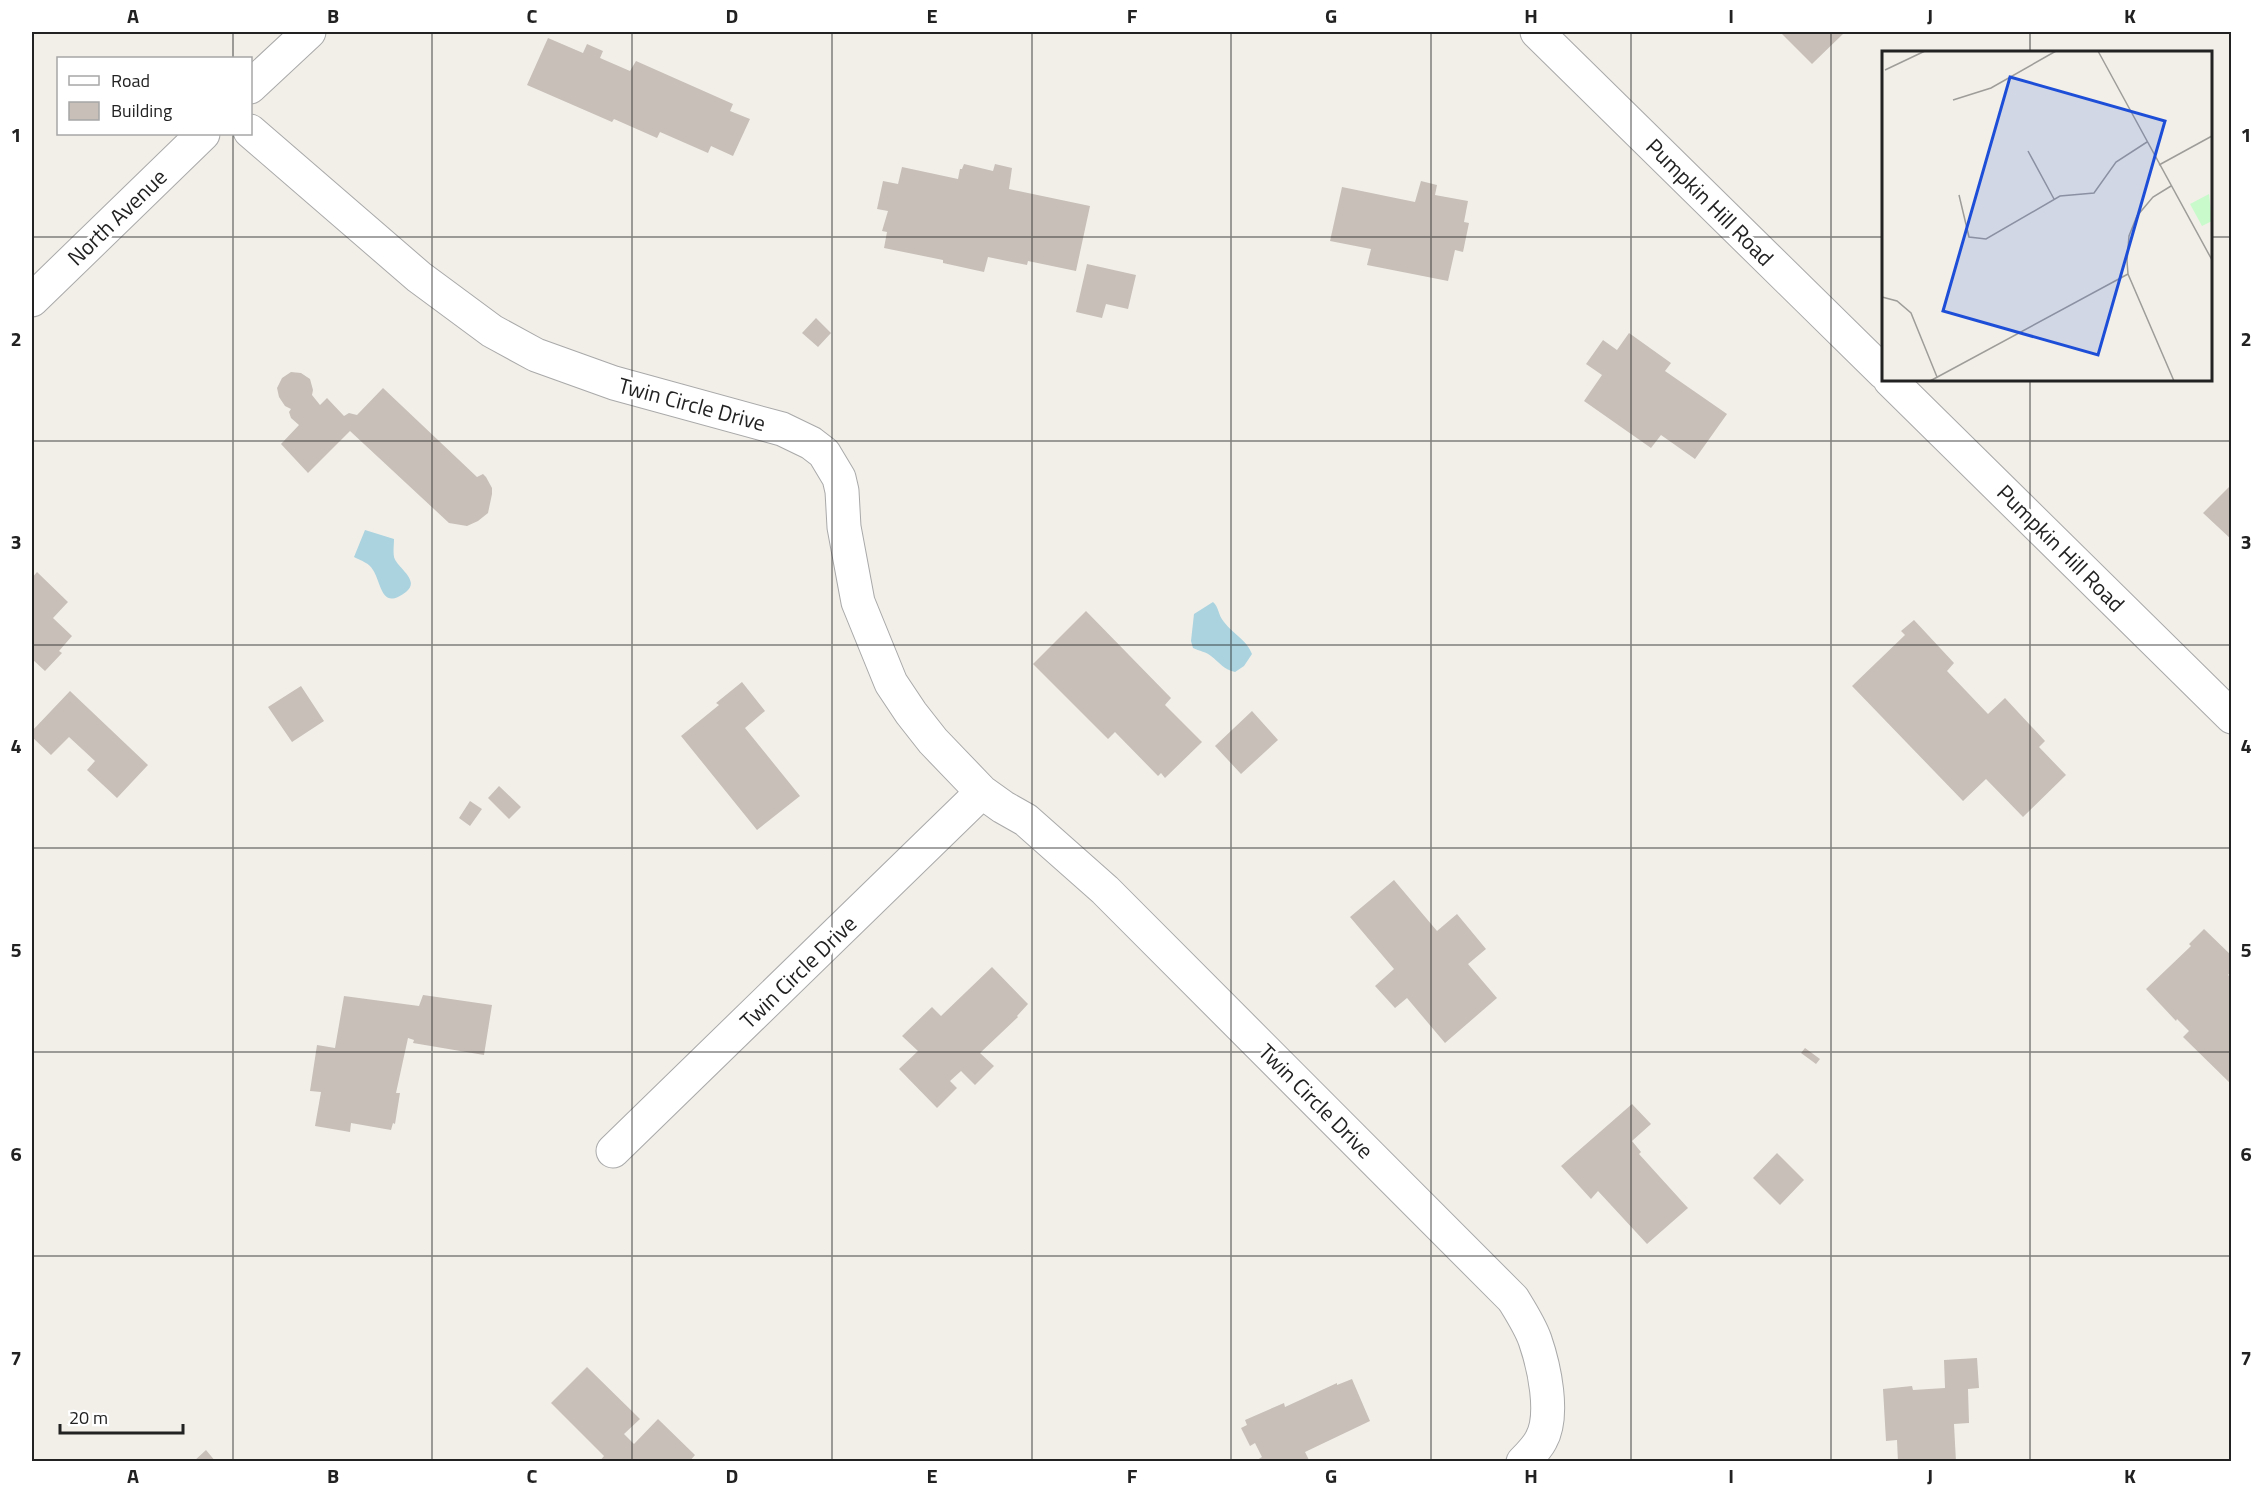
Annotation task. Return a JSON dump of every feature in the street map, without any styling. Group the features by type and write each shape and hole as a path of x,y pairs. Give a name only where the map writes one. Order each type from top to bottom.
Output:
{"street":[{"path":"252,85 309,32"},
{"name":"Pumpkin Hill Road","path":"1537,32 1882,371"},
{"name":"Twin Circle Drive","path":"252,133 419,277 492,331 536,355 614,383 782,429 812,443 824,453 834,467 842,491 844,527 858,602 891,683 933,741 982,792 1026,820 1105,890 1513,1299 1534,1338 1542,1366 1547,1405 1542,1439 1523,1461"},
{"name":"North Avenue","path":"32,300 202,135"},
{"name":"Pumpkin Hill Road","path":"1891,381 2232,717"},
{"name":"Twin Circle Drive","path":"613,1152 982,792"}],"water":[{"path":"365,530 394,539 394,557 411,583 410,588 398,597 392,599 387,597 371,568 354,557"},
{"path":"1213,602 1224,622 1246,644 1252,654 1244,666 1235,672 1207,653 1193,648 1191,641 1194,614"}],"building":[{"path":"1785,32 1845,32 1812,64 1782,34"},
{"path":"548,38 583,53 587,44 603,51 600,58 630,71 636,61 733,104 730,111 750,119 733,156 711,146 708,153 660,132 657,138 614,119 612,122 527,85"},
{"path":"964,164 993,171 995,164 1012,168 1009,189 1090,206 1076,271 1028,261 1027,265 988,257 984,272 943,263 943,260 884,248 887,232 882,231 888,211 877,209 883,181 898,184 902,167 958,179 960,169"},
{"path":"1421,181 1437,185 1435,195 1468,201 1464,222 1469,223 1463,252 1455,250 1448,281 1367,265 1371,249 1330,241 1342,187 1415,202"},
{"path":"1087,264 1136,275 1128,309 1106,304 1102,318 1076,312"},
{"path":"816,318 831,333 818,347 802,333"},
{"path":"1629,333 1671,363 1665,371 1727,414 1695,459 1661,435 1651,448 1584,401 1602,375 1586,364 1603,340 1617,350"},
{"path":"291,372 301,373 310,379 312,395 320,405 327,398 344,416 349,413 357,415 383,388 477,477 483,474 486,477 492,488 488,513 467,526 449,523 350,431 308,473 281,444 299,425 291,418 289,412 291,409 285,406 279,397 277,388 282,378"},
{"path":"2232,484 2232,540 2203,513"},
{"path":"37,572 68,602 53,618 72,636 59,651 62,653 45,671 32,659 32,578"},
{"path":"1086,611 1171,698 1165,705 1202,742 1165,778 1161,773 1158,776 1115,732 1108,739 1033,664"},
{"path":"1914,620 1954,663 1947,671 1988,714 2005,698 2045,741 2039,747 2066,775 2023,817 1986,779 1963,801 1852,686 1905,635 1901,631"},
{"path":"742,682 765,711 745,728 800,796 757,830 681,736 719,705 716,703"},
{"path":"301,686 324,721 292,742 268,707"},
{"path":"70,691 148,765 117,798 87,770 95,761 69,737 51,755 32,737 32,731"},
{"path":"1252,711 1278,740 1241,774 1215,746"},
{"path":"499,786 521,807 509,819 488,798"},
{"path":"470,801 482,809 470,826 459,818"},
{"path":"1394,880 1437,931 1457,914 1486,949 1468,964 1497,998 1445,1043 1407,998 1395,1008 1375,986 1394,969 1350,917"},
{"path":"2204,929 2232,956 2232,971 2228,975 2232,978 2232,1085 2183,1037 2189,1031 2177,1019 2176,1021 2146,989 2191,946 2189,944"},
{"path":"992,967 1028,1004 1018,1017 980,1053 994,1066 975,1085 961,1071 950,1081 957,1088 937,1108 899,1069 918,1051 902,1036 932,1007 941,1016"},
{"path":"423,995 492,1005 484,1055 413,1043 414,1040 408,1038 396,1093 400,1093 395,1124 393,1123 391,1130 351,1123 350,1132 315,1126 321,1092 310,1091 317,1045 335,1048 344,996 419,1006"},
{"path":"1805,1048 1820,1059 1816,1064 1801,1053"},
{"path":"1632,1104 1651,1124 1632,1141 1641,1152 1639,1154 1688,1208 1647,1244 1598,1191 1591,1199 1561,1166"},
{"path":"1777,1153 1804,1180 1780,1205 1753,1178"},
{"path":"1977,1358 1979,1388 1968,1389 1969,1423 1954,1424 1956,1462 1898,1462 1897,1440 1886,1441 1883,1389 1912,1386 1913,1390 1945,1388 1944,1360"},
{"path":"587,1367 640,1419 624,1434 634,1444 658,1419 695,1455 689,1462 599,1462 604,1456 551,1403"},
{"path":"1352,1379 1370,1421 1305,1452 1310,1462 1258,1462 1257,1460 1262,1457 1255,1443 1250,1446 1241,1428 1247,1425 1245,1420 1284,1403 1285,1407 1337,1383 1337,1385"},
{"path":"206,1450 216,1462 193,1462"}]}
